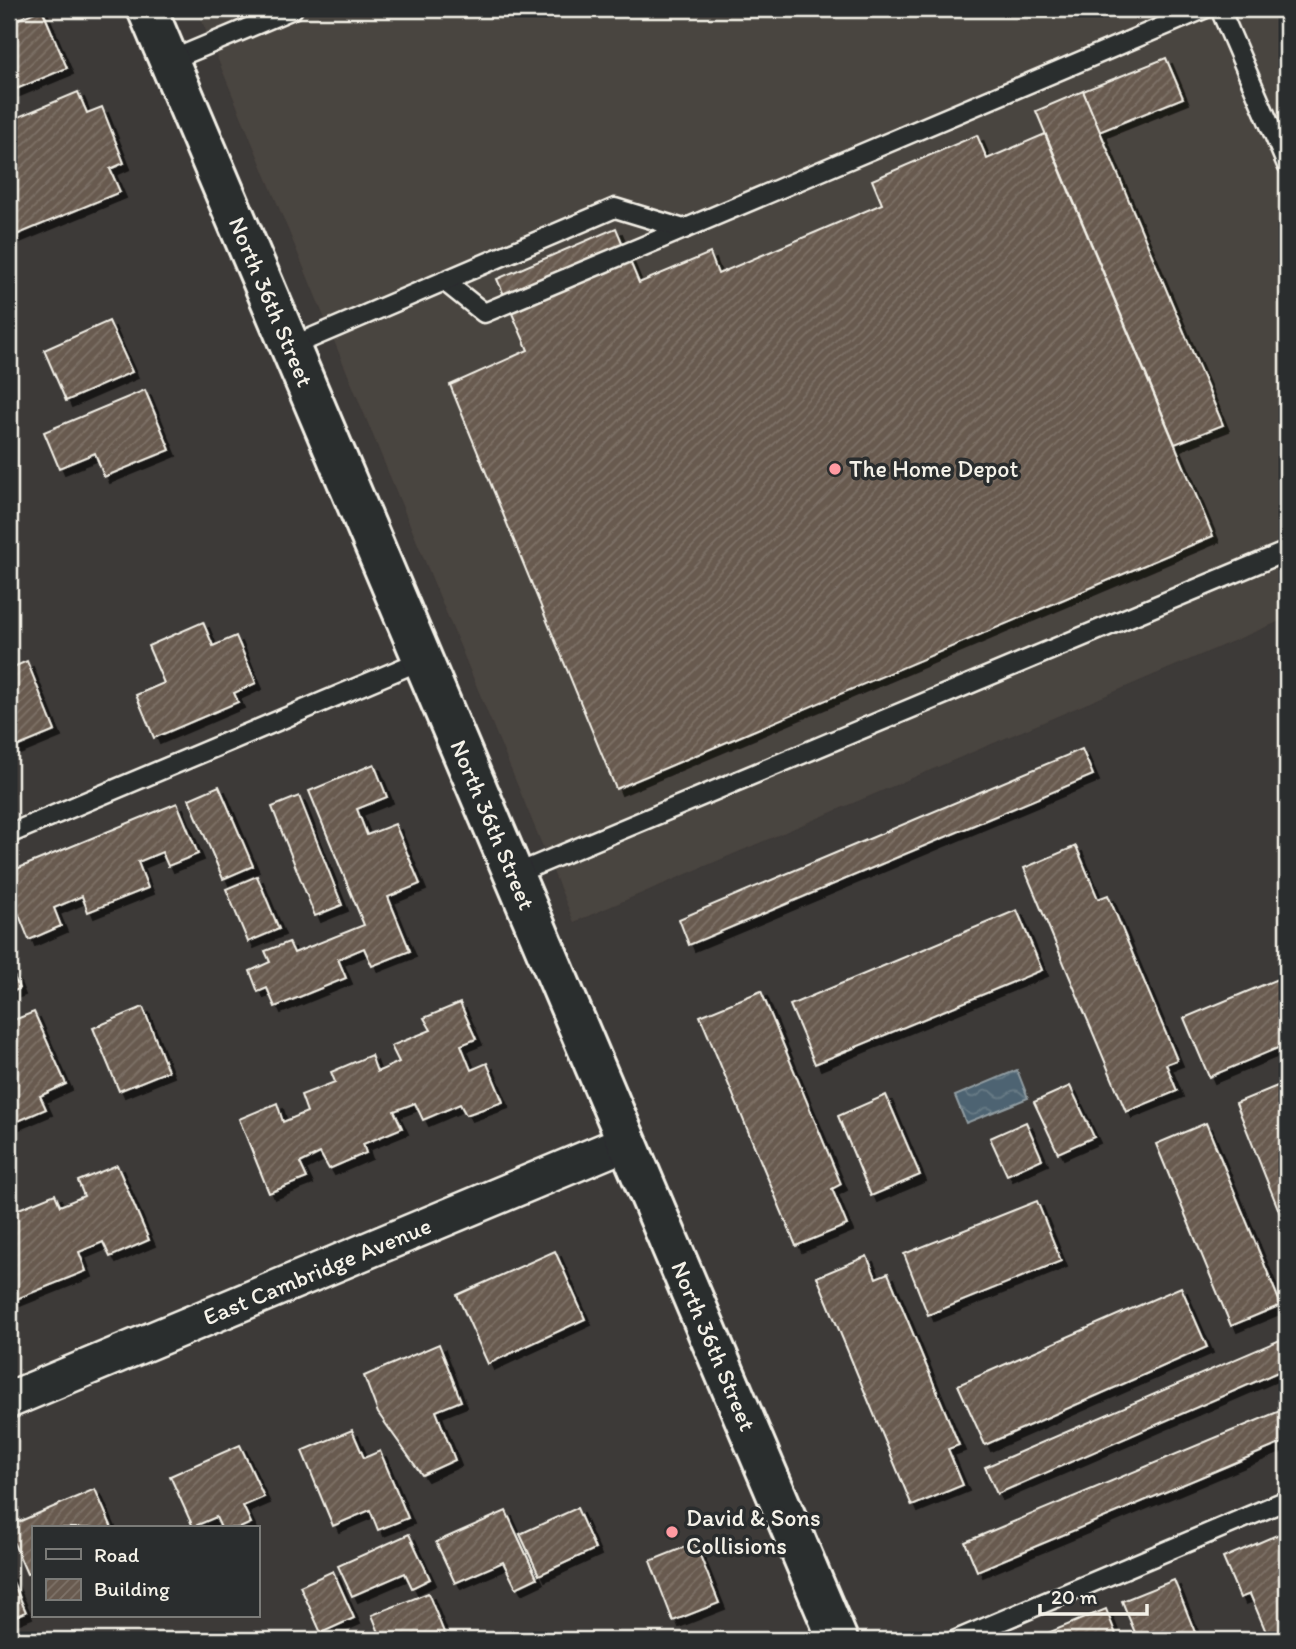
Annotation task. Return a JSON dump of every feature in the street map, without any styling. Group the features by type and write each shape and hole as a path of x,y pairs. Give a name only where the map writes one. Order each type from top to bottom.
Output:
{"main road":[{"name":"North 36th Street","path":"147,9 838,1640"}],"street":[{"name":"East Cambridge Avenue","path":"9,1400 627,1142"}],"lane":[{"path":"169,61 293,9"},
{"path":"444,281 484,313 1204,9"},
{"path":"1220,9 1287,165"},
{"path":"290,347 615,208 684,229"},
{"path":"513,875 1287,551"},
{"path":"9,834 422,660"},
{"path":"956,1640 1287,1500"}],"shaded area":[{"path":"197,9 1287,9 1287,618 574,922"}],"water":[{"path":"1017,1070 1028,1098 966,1123 955,1096"}],"building":[{"path":"42,9 67,68 9,92 9,23"},
{"path":"1166,58 1183,98 1099,132 1083,91"},
{"path":"1083,91 1223,425 1175,444 1036,111"},
{"path":"78,92 87,113 102,107 124,163 110,169 120,192 9,238 9,121"},
{"name":"The Home Depot","path":"1045,134 1213,536 616,789 450,385 528,350 497,279 616,228 639,283 710,253 718,274 882,204 872,180 977,135 987,159"},
{"path":"109,321 132,372 66,401 44,350"},
{"path":"145,390 170,450 104,477 95,453 59,468 44,432"},
{"path":"203,622 213,646 236,636 256,683 234,693 238,702 154,738 136,695 164,683 148,646"},
{"path":"27,661 55,731 9,750 9,669"},
{"path":"1082,749 1093,775 689,945 679,919"},
{"path":"374,764 387,797 357,809 367,835 395,824 420,884 388,897 410,951 372,966 364,948 338,959 346,978 275,1007 267,988 258,992 250,971 270,962 265,951 289,942 294,953 364,925 309,791"},
{"path":"219,786 253,866 223,879 189,799"},
{"path":"299,796 342,905 315,916 272,807"},
{"path":"177,803 198,854 168,866 162,852 138,862 148,888 88,912 82,896 54,908 61,926 29,940 9,890 9,872"},
{"path":"1076,846 1098,899 1108,895 1177,1060 1166,1064 1177,1091 1126,1112 1024,868"},
{"path":"257,876 279,929 248,942 226,889"},
{"path":"1017,910 1042,970 815,1064 790,1005"},
{"path":"9,964 19,989 9,993"},
{"path":"1287,975 1287,1044 1209,1077 1184,1018"},
{"path":"761,991 841,1184 832,1189 847,1225 796,1246 700,1016"},
{"path":"460,1003 476,1039 461,1045 471,1070 487,1063 503,1102 466,1115 460,1104 423,1120 415,1103 394,1111 402,1128 363,1144 366,1153 329,1169 320,1153 300,1163 307,1178 269,1193 239,1119 277,1103 283,1122 307,1112 301,1095 335,1082 331,1072 371,1055 377,1072 399,1062 391,1046 431,1030 424,1018"},
{"path":"143,1007 168,1071 119,1091 93,1028"},
{"path":"34,1012 66,1084 40,1096 46,1109 9,1125 9,1022"},
{"path":"1287,1082 1287,1231 1236,1103"},
{"path":"1070,1086 1094,1137 1058,1153 1034,1102"},
{"path":"886,1095 920,1175 871,1196 838,1116"},
{"path":"1026,1122 1042,1159 1007,1175 990,1138"},
{"path":"1206,1123 1281,1305 1231,1326 1156,1144"},
{"path":"117,1165 149,1240 110,1257 103,1242 79,1252 86,1271 14,1300 9,1287 9,1213 55,1194 60,1206 84,1196 78,1181"},
{"path":"1037,1201 1061,1261 928,1315 904,1254"},
{"path":"555,1251 585,1319 488,1364 457,1295"},
{"path":"867,1256 876,1278 888,1273 959,1445 948,1449 963,1485 912,1506 817,1277"},
{"path":"1181,1287 1207,1347 985,1445 958,1385"},
{"path":"1287,1337 1287,1368 997,1494 985,1467"},
{"path":"439,1344 461,1401 436,1411 455,1460 422,1475 378,1413 364,1376"},
{"path":"1287,1408 1287,1441 977,1571 965,1542"},
{"path":"352,1430 364,1458 380,1451 408,1518 378,1530 370,1510 333,1526 302,1451"},
{"path":"240,1445 264,1497 243,1506 251,1523 244,1526 220,1526 216,1517 193,1526 170,1476"},
{"path":"95,1489 111,1526 32,1526 32,1572 27,1574 9,1532 9,1526"},
{"path":"577,1508 595,1549 539,1575 520,1534"},
{"path":"506,1511 537,1578 516,1588 503,1562 455,1583 436,1542"},
{"path":"1284,1532 1287,1539 1287,1640 1267,1640 1269,1639 1250,1594 1240,1598 1223,1558"},
{"path":"409,1534 430,1579 412,1588 405,1573 352,1596 338,1566"},
{"path":"695,1543 719,1603 673,1621 650,1561"},
{"path":"333,1571 354,1618 321,1633 300,1586"},
{"path":"9,1573 26,1612 9,1619"},
{"path":"1174,1580 1198,1640 1138,1640 1122,1601"},
{"path":"428,1593 447,1640 382,1640 372,1615"},
{"path":"1106,1609 1118,1640 1045,1640 1043,1635"}],"place":[{"name":"The Home Depot","path":"835,469"},
{"name":"David & Sons Collisions","path":"672,1532"}]}
